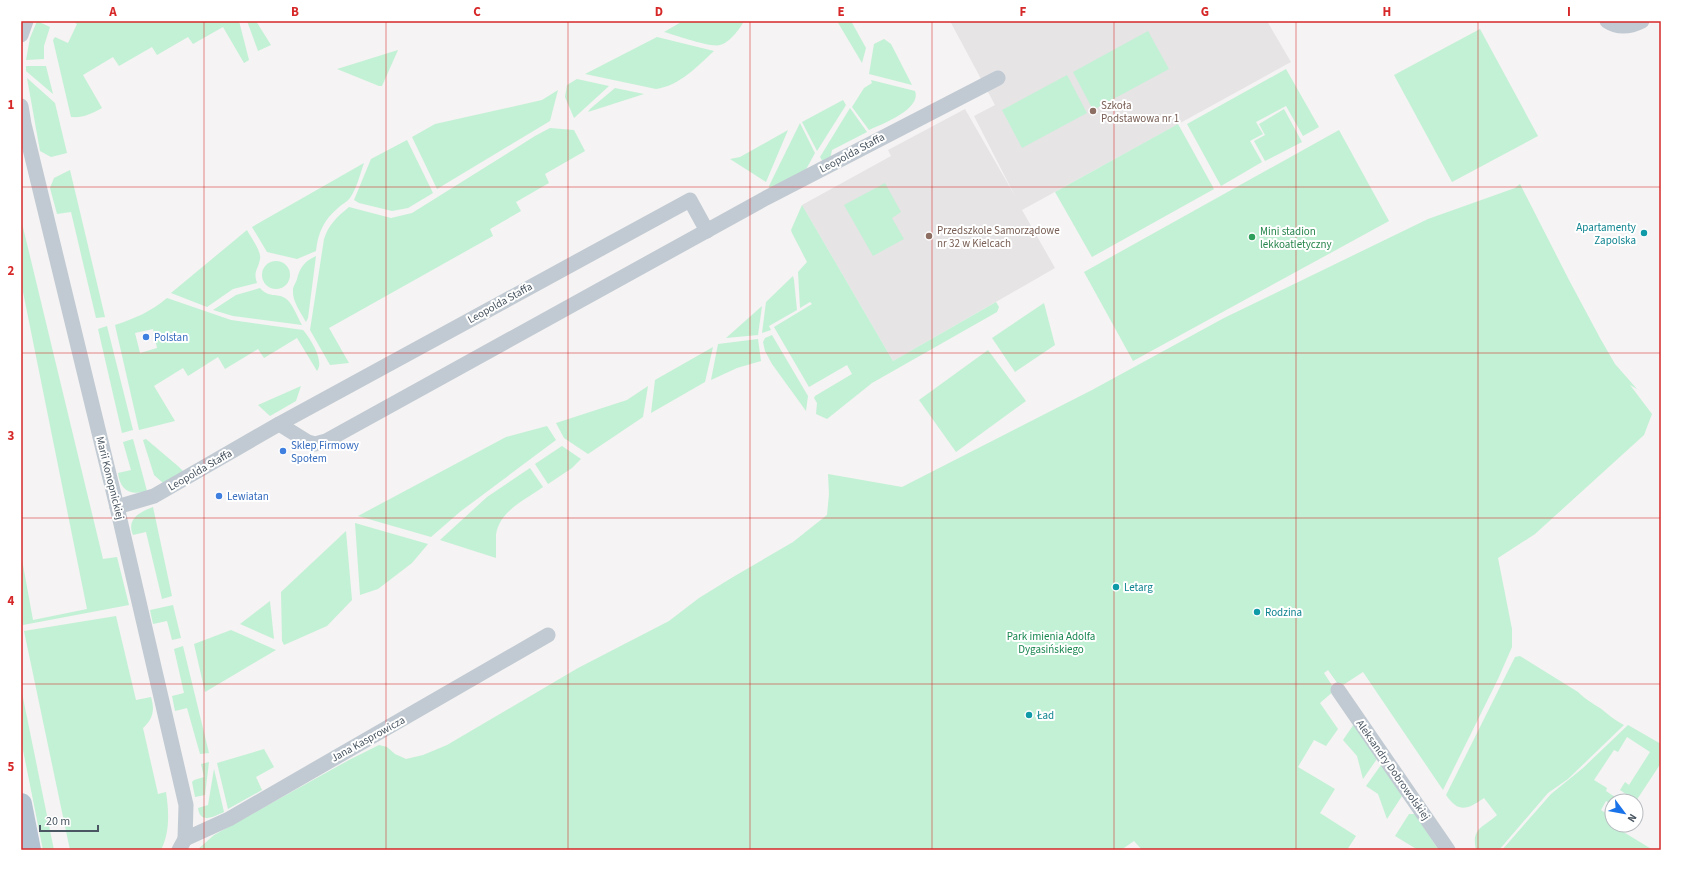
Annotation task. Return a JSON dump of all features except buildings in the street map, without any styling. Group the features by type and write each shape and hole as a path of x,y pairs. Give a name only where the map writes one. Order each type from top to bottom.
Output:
{"main road":[{"path":"21,804 30,850"}],"street":[{"path":"21,35 26,21"},
{"path":"1607,21 1624,27 1642,21"},
{"name":"Leopolda Staffa","path":"279,424 308,442 315,444 326,441 707,231 807,177 998,78"},
{"name":"Marii Konopnickiej","path":"21,106 24,124 117,507 186,806 182,844"},
{"name":"Leopolda Staffa","path":"117,507 154,496 279,424 690,200 707,231"},
{"name":"Jana Kasprowicza","path":"182,844 229,819 548,635"},
{"name":"Aleksandry Dobrowolskiej","path":"1338,690 1384,754 1448,850"}],"shaded area":[{"path":"950,21 1267,21 1291,62 1022,210 1055,268 893,361 802,205 891,156 888,150 965,109 1015,196 974,116 995,105"}],"green space":[{"path":"37,21 50,27 44,46 44,59 26,60 30,38"},
{"path":"73,21 239,21 249,60 244,63 223,27 193,44 188,37 157,55 152,47 119,66 113,57 83,75 102,108 87,115 71,117 53,40 55,37 68,43 77,24"},
{"path":"247,21 256,21 271,45 258,51"},
{"path":"683,21 744,21 737,32 723,44 709,45 664,32"},
{"path":"837,21 851,21 866,48 862,63"},
{"path":"1480,29 1538,136 1452,182 1394,75"},
{"path":"1148,31 1169,69 1093,110 1073,72"},
{"path":"657,37 714,51 695,69 680,80 673,84 656,89 585,74"},
{"path":"884,39 891,44 912,85 869,74 874,44"},
{"path":"398,50 382,86 337,69"},
{"path":"26,66 46,66 53,94 26,71"},
{"path":"1286,69 1319,127 1303,136 1286,106 1256,122 1263,134 1250,141 1262,162 1221,186 1187,124"},
{"path":"1067,75 1087,113 1022,148 1002,110"},
{"path":"27,78 55,103 67,153 51,157 40,151"},
{"path":"577,79 609,86 574,118 565,97 567,85"},
{"path":"871,80 915,91 916,98 913,104 900,115 869,130 852,107 864,88 872,83"},
{"path":"615,88 644,94 588,112 590,109"},
{"path":"558,90 550,121 437,189 412,137 435,124 542,100"},
{"path":"843,100 846,105 817,151 802,122"},
{"path":"850,108 867,132 832,150 830,159 823,162 820,157"},
{"path":"1284,109 1302,142 1265,161 1254,141 1265,135 1259,124"},
{"path":"800,123 815,153 803,175 770,191 769,186"},
{"path":"1178,124 1214,189 1092,257 1055,192"},
{"path":"550,128 574,130 585,151 545,174 549,183 516,202 521,211 490,229 493,236 329,328 349,363 330,365 310,330 324,239 328,229 337,218 349,207 391,218 412,213"},
{"path":"788,130 766,182 730,159 740,157"},
{"name":"Mini stadion lekkoatletyczny","path":"1339,130 1389,221 1133,361 1084,272"},
{"path":"407,140 433,193 408,208 392,211 359,203 354,200 371,159"},
{"path":"364,163 350,198 329,217 322,227 318,238 316,251 297,259 267,252 252,227"},
{"path":"70,170 105,317 96,318 71,212 57,214 50,188 54,178"},
{"path":"885,183 901,212 892,218 904,239 873,256 844,205"},
{"name":"Park imienia Adolfa Dygasińskiego","path":"1520,184 1600,338 1615,364 1637,389 1630,385 1652,414 1644,435 1535,534 1498,558 1512,629 1512,647 1498,679 1443,790 1363,672 1340,687 1328,670 1324,673 1335,690 1320,703 1338,729 1326,746 1314,740 1298,767 1335,789 1320,813 1356,836 1347,850 1142,850 1134,841 1121,850 197,850 214,835 379,745 387,747 395,754 406,759 423,755 447,745 578,668 669,621 699,598 793,542 827,515 829,494 828,474 902,487 1092,390 1224,318 1428,219 1515,188"},
{"path":"802,205 893,361 996,302 999,307 997,312 872,383 827,419 816,414 817,403 814,398 815,396 852,374 847,365 809,387 774,327 812,304 810,302 800,308 798,272 807,262 791,230"},
{"path":"21,219 103,559 117,557 129,605 23,625 21,617 21,554 33,620 87,609 21,282"},
{"path":"247,230 258,248 260,256 256,273 257,283 233,289 207,307 171,293"},
{"path":"316,256 308,318 306,322 295,303 293,289 301,268 306,262"},
{"path":"276,261 286,265 290,275 286,285 276,289 266,285 262,275 266,265"},
{"path":"793,276 797,310 769,326 771,330 762,333 766,302"},
{"path":"260,288 266,293 288,300 302,325 233,316 213,310 236,295"},
{"path":"167,298 231,320 303,330 316,350 319,367 317,371 297,338 264,358 258,349 225,369 218,357 188,376 183,368 154,386 175,421 139,430 115,325 142,314","holes":["153,329 157,348 140,353 135,333"]},
{"path":"1044,303 1055,345 1015,372 992,338"},
{"path":"762,306 758,335 726,338"},
{"path":"107,326 133,430 122,433 98,329"},
{"path":"772,335 808,396 806,411 772,364 765,351 763,342 765,338"},
{"path":"758,339 761,361 737,368 711,380 718,344"},
{"path":"713,347 705,382 651,413 655,380"},
{"path":"988,350 1026,401 956,452 919,400"},
{"path":"301,386 296,401 270,416 258,405"},
{"path":"648,386 643,417 588,454 564,438 556,423 627,400"},
{"path":"547,426 556,440 461,511 431,537 358,516 506,437"},
{"path":"133,439 147,491 136,493 127,490 121,484 118,473 131,470 123,442"},
{"path":"146,439 183,471 163,483 154,475 143,440"},
{"path":"562,446 581,459 572,468 548,484 535,464"},
{"path":"530,468 543,487 514,507 502,519 496,535 496,558 440,540 487,497"},
{"path":"153,507 172,596 162,599 146,532 133,535 131,529 133,520 139,514"},
{"path":"355,523 428,544 412,563 378,589 360,595"},
{"path":"346,531 352,600 327,626 284,645 282,641 281,592"},
{"path":"270,601 274,639 240,624"},
{"path":"173,605 181,638 172,640 167,621 153,624 150,610"},
{"path":"116,616 136,700 151,697 153,710 151,718 143,728 158,794 166,792 168,814 166,836 161,850 70,850 24,631"},
{"path":"231,630 276,650 205,692 194,644"},
{"path":"183,646 209,753 200,754 187,708 175,711 172,696 184,693 174,649"},
{"path":"1520,656 1578,692 1624,725 1568,779 1548,793 1499,850 1476,850 1475,837 1479,829 1497,815 1484,798 1473,805 1464,808 1455,805 1446,795 1515,657"},
{"path":"21,688 54,850 43,850 21,740"},
{"path":"1354,724 1379,756 1363,779 1357,756 1343,740"},
{"path":"1628,725 1661,744 1661,763 1641,793 1624,793 1620,790 1625,782 1629,785 1650,752 1627,737 1618,752 1614,750 1594,780 1607,788 1606,791 1609,793 1604,793 1604,805 1601,810 1604,812 1604,833 1625,833 1653,850 1502,850 1551,794 1583,768"},
{"path":"264,749 274,767 256,777 262,790 228,809 217,763"},
{"path":"209,762 205,795 195,797 192,782 204,777 201,764"},
{"path":"1381,765 1402,796 1387,819 1378,794 1366,786"},
{"path":"214,769 224,812 205,818 199,813 198,808 208,805"},
{"path":"1409,814 1415,814 1438,850 1418,850 1395,836"}],"place":[{"name":"Szkoła Podstawowa nr 1","path":"1093,111"},
{"name":"Apartamenty Zapolska","path":"1644,233"},
{"name":"Przedszkole Samorządowe nr 32 w Kielcach","path":"929,236"},
{"name":"Mini stadion lekkoatletyczny","path":"1252,237"},
{"name":"Polstan","path":"146,337"},
{"name":"Sklep Firmowy Społem","path":"283,451"},
{"name":"Lewiatan","path":"219,496"},
{"name":"Letarg","path":"1116,587"},
{"name":"Rodzina","path":"1257,612"},
{"name":"Ład","path":"1029,715"}]}
